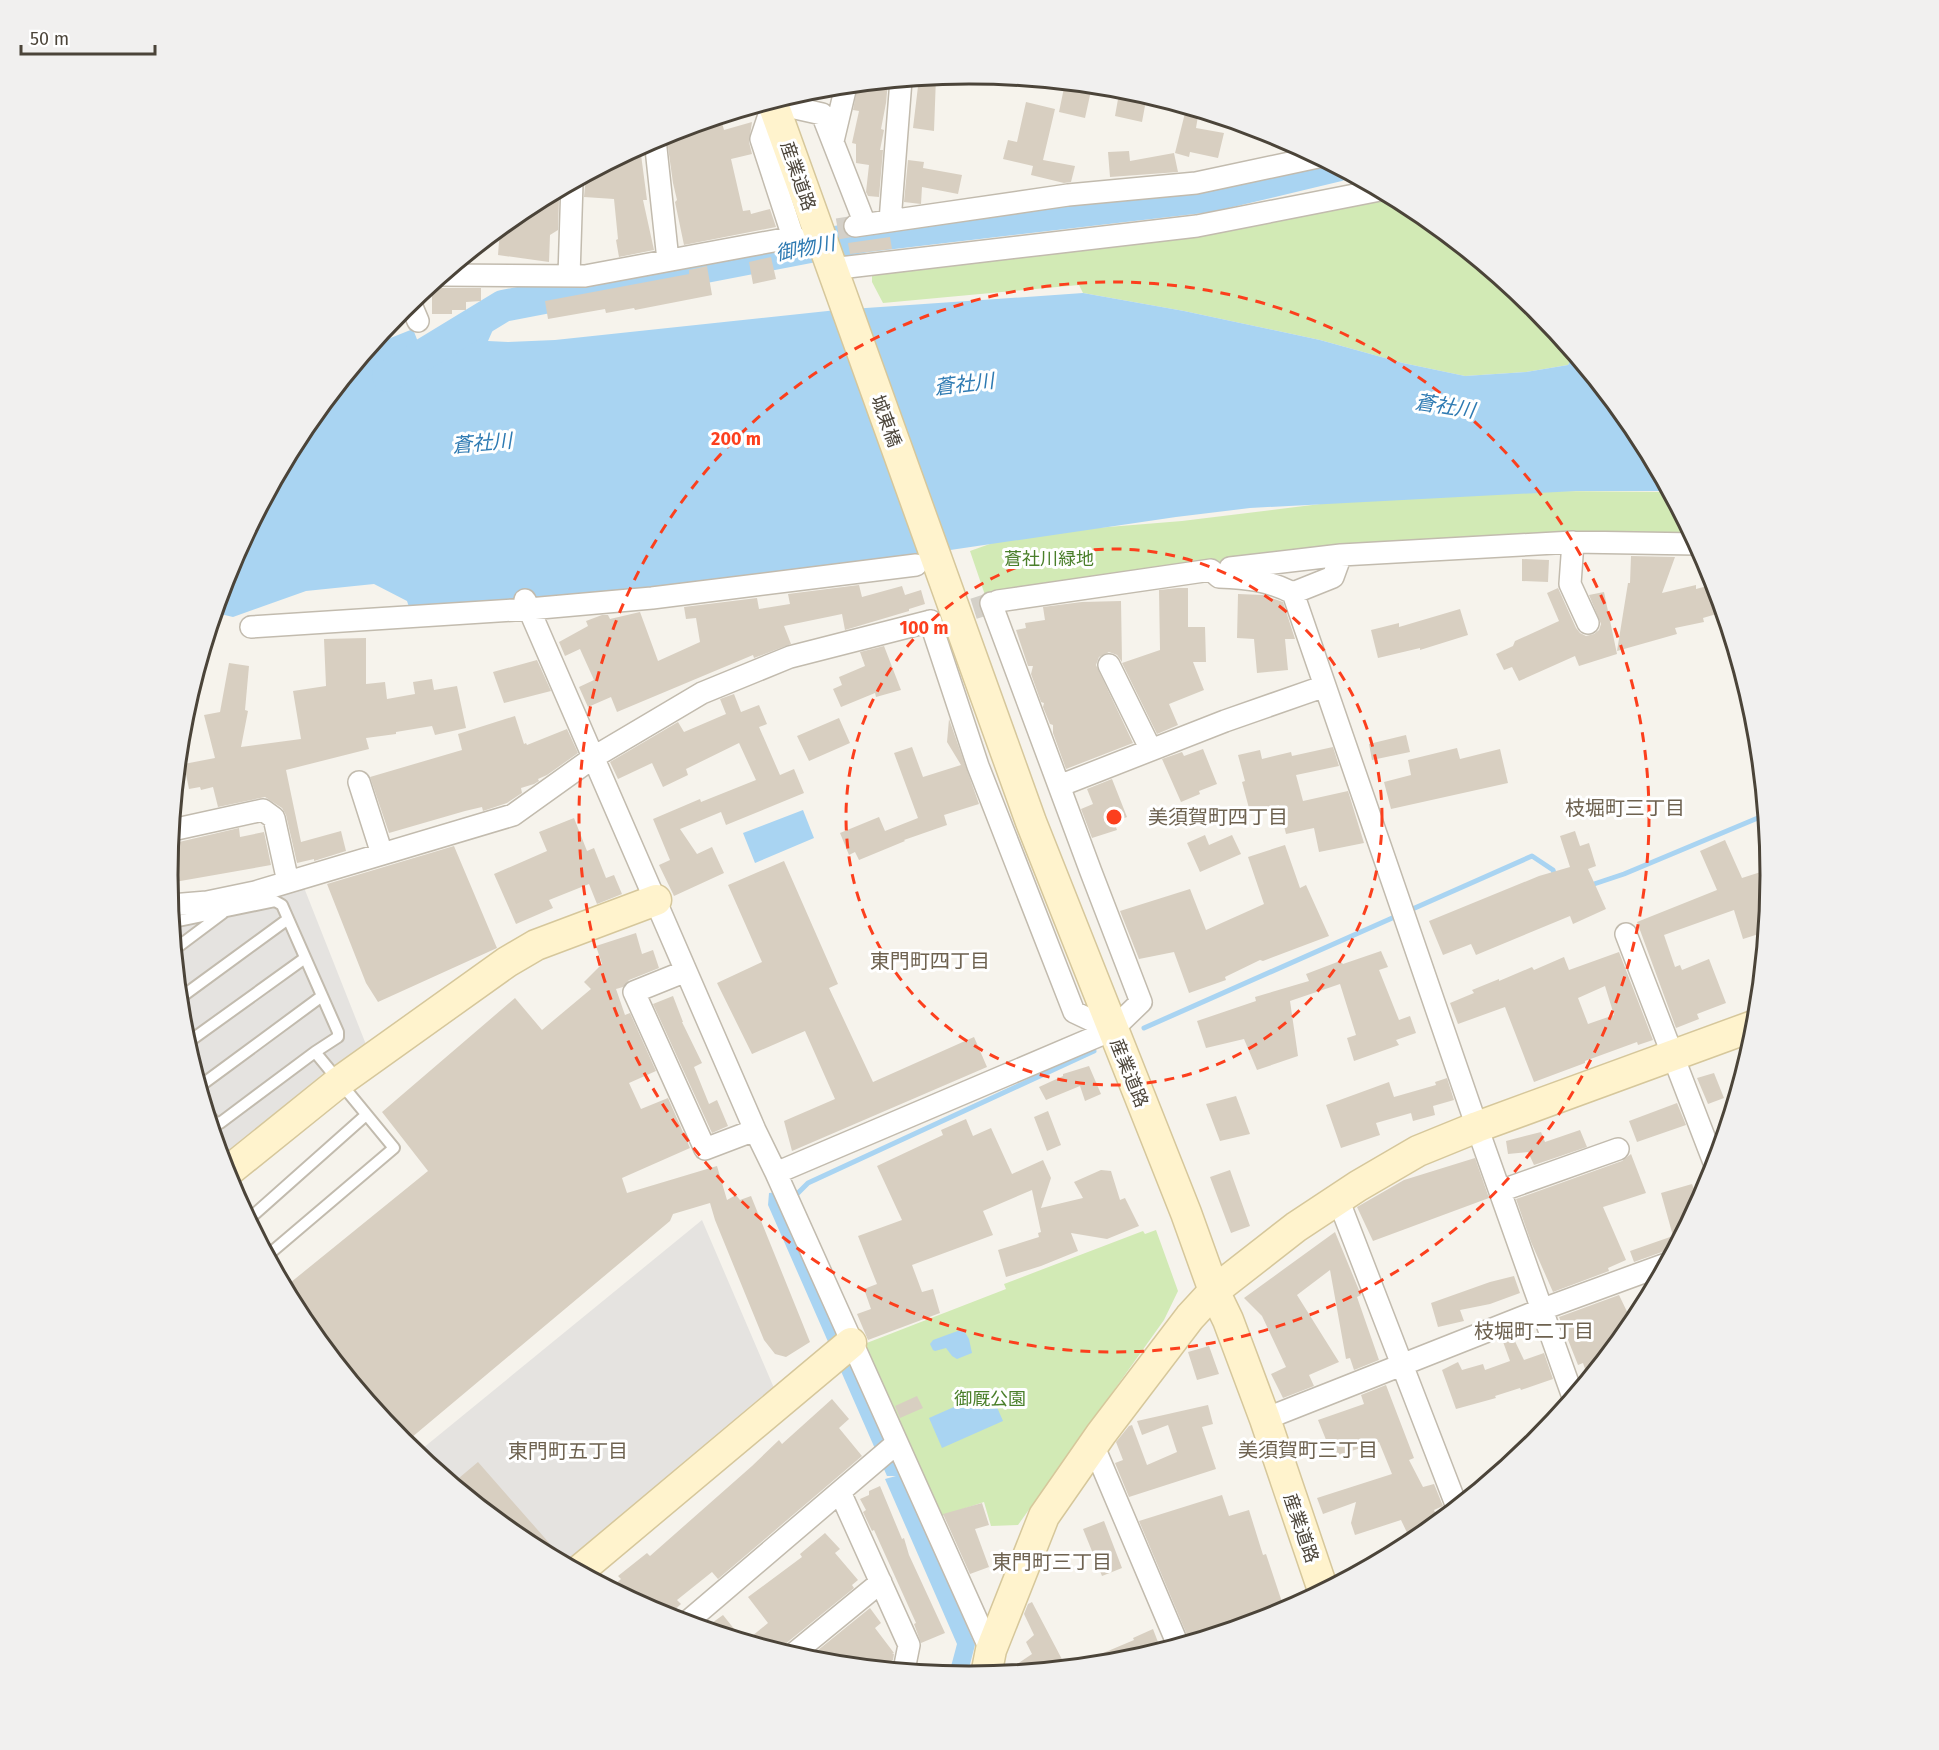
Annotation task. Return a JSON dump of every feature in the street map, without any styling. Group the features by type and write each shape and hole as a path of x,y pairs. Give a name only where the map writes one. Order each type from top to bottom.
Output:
{"street":[{"path":"890,221 900,88"},
{"path":"833,141 844,94"},
{"path":"787,106 822,114 860,225 1068,195 1196,183 1305,160"},
{"name":"産業道路","path":"774,109 834,277"},
{"path":"454,275 585,276 794,237 761,139 770,110"},
{"path":"656,149 668,260"},
{"path":"569,276 572,191"},
{"path":"834,277 1197,226 1369,192"},
{"name":"城東橋","path":"834,277 926,560"},
{"path":"776,1173 1112,1030 1141,1002 1059,786 994,602 1211,570 1341,555 1573,542 1687,544"},
{"path":"1573,542 1570,584 1588,623"},
{"path":"1293,593 1333,577 1341,555"},
{"path":"251,627 527,605 652,598 926,560"},
{"name":"産業道路","path":"926,560 1186,1213 1214,1291 1228,1320 1265,1419 1321,1583"},
{"path":"1211,570 1218,577 1249,578 1275,584 1293,593 1570,1389"},
{"path":"527,605 755,1130 897,1443 992,1665"},
{"path":"179,904 207,902 255,892 513,815 594,758 702,693 790,657 931,621 978,766 1074,1012 1112,1030"},
{"path":"1109,665 1150,750"},
{"path":"1059,786 1225,721 1325,686"},
{"path":"359,782 382,854"},
{"path":"180,828 263,810 274,818 288,882"},
{"path":"234,1166 339,1082 507,962 536,945 656,900"},
{"path":"1626,934 1710,1152"},
{"path":"686,971 634,992 705,1149 755,1130"},
{"path":"992,1665 1044,1516 1101,1434 1190,1317 1214,1291 1296,1227 1418,1151 1477,1126 1745,1029"},
{"path":"1500,1191 1618,1149"},
{"path":"1338,1199 1454,1501"},
{"path":"1265,1419 1543,1309 1657,1267"},
{"path":"585,1566 851,1343"},
{"path":"694,1616 897,1443"},
{"path":"1094,1447 1175,1639"},
{"path":"840,1492 909,1645 905,1663"},
{"path":"801,1648 881,1582"}],"lane":[{"path":"180,921 275,901 282,905 338,1032 338,1037 218,1123"},
{"path":"182,943 226,911"},
{"path":"188,992 288,919"},
{"path":"196,1037 305,958"},
{"path":"206,1082 322,996"},
{"path":"274,1250 394,1148 315,1052"},
{"path":"255,1214 366,1115"}],"green space":[{"path":"1378,198 1409,217 1491,280 1564,353 1570,361 1568,365 1526,372 1465,376 1403,363 1320,340 1184,311 1083,293 1079,285 883,303 872,282 872,274 1327,209"},
{"name":"蒼社川緑地","path":"1554,491 1661,492 1684,535 1277,554 985,595 970,551 1001,540 1047,532 1182,521 1353,500"},
{"name":"御厩公園","path":"1156,1230 1178,1291 1164,1320 1018,1525 991,1526 984,1502 939,1517 859,1346 1006,1289 1004,1284 1143,1231 1145,1234"}],"shaded area":[{"path":"301,880 367,1047 231,1157 205,1080 194,1029 185,978 179,908"},
{"path":"702,1220 777,1395 578,1562 530,1533 488,1503 424,1447"}],"water":[{"name":"蒼社川","path":"1083,293 1184,311 1320,340 1403,363 1465,376 1526,372 1568,365 1570,361 1597,393 1627,436 1661,491 1576,491 1250,508 930,553 518,603 409,607 407,601 374,584 306,591 233,617 223,615 260,525 284,479 342,393 388,339 413,329 423,355 499,316 488,341 555,340 837,310"},
{"path":"803,810 814,838 755,863 743,833"},
{"path":"779,1192 975,1645 970,1666 951,1665 957,1644 885,1479 896,1476 887,1476 768,1205 769,1193"},
{"path":"963,1329 969,1339 972,1353 957,1359 946,1348 933,1350 930,1344 933,1340"},
{"path":"990,1391 1003,1421 942,1448 929,1418"}],"building":[{"path":"936,85 934,131 913,128 918,86"},
{"path":"887,89 881,129 884,130 880,150 883,150 879,197 868,196 866,192 869,165 856,163 856,144 852,143 859,111 853,110 856,93"},
{"path":"1064,90 1090,94 1085,118 1059,112"},
{"path":"1118,98 1145,104 1142,122 1115,116"},
{"path":"1026,102 1055,109 1043,160 1075,166 1071,182 1064,183 1031,175 1033,166 1003,159 1008,140 1017,142"},
{"path":"1185,114 1198,118 1196,128 1224,133 1218,158 1190,152 1189,157 1175,153"},
{"path":"752,122 749,142 752,154 731,159 743,211 750,210 751,214 770,209 776,227 684,245 668,144 722,124 724,130"},
{"path":"1129,151 1130,161 1174,153 1178,172 1110,177 1108,152"},
{"path":"641,156 647,200 643,200 654,250 619,257 614,199 584,197 585,184"},
{"path":"908,160 924,162 923,168 962,175 958,194 922,187 921,204 904,202"},
{"path":"559,199 558,230 550,235 549,262 498,255 499,239"},
{"path":"890,237 892,249 850,254 848,243"},
{"path":"771,257 776,279 753,284 749,262"},
{"path":"707,266 712,295 635,310 634,308 606,313 605,309 548,319 545,301 689,274 689,270"},
{"path":"441,287 481,288 481,301 466,302 466,310 452,310 452,314 432,314 432,295"},
{"path":"1631,556 1675,557 1662,593 1696,585 1696,589 1706,586 1716,614 1703,618 1704,622 1675,628 1677,634 1617,651 1628,583 1630,583"},
{"path":"1522,559 1549,560 1548,582 1522,581"},
{"path":"859,585 862,597 902,586 905,595 921,590 925,604 845,630 842,614 784,626 791,644 754,658 753,655 617,712 611,697 588,707 579,687 594,680 580,649 565,656 559,642 588,626 586,621 602,615 608,615 610,619 640,612 658,661 700,642 696,618 686,619 684,607 757,598 759,609 790,604 788,594"},
{"path":"1188,588 1188,627 1205,627 1206,662 1193,662 1204,690 1169,704 1178,725 1157,734 1122,663 1160,650 1159,590"},
{"path":"1558,588 1576,628 1586,636 1599,630 1601,624 1589,595 1604,592 1617,654 1579,666 1575,656 1519,681 1512,667 1504,670 1496,654 1513,646 1515,641 1559,621 1547,593"},
{"path":"1238,594 1263,595 1283,602 1295,639 1285,639 1288,670 1257,673 1254,639 1237,638"},
{"path":"1121,601 1122,662 1117,655 1109,652 1099,657 1096,665 1133,743 1066,769 1053,733 1053,725 1050,724 1043,707 1044,703 1041,702 1031,674 1033,666 1028,666 1016,630 1026,628 1025,623 1045,620 1043,607 1082,602"},
{"path":"1460,609 1468,635 1420,650 1420,648 1378,658 1371,630 1399,623 1399,627"},
{"path":"366,638 366,684 385,682 387,699 415,694 413,682 432,679 434,690 457,686 466,728 435,735 432,726 366,738 369,749 286,770 301,842 341,831 346,851 314,861 314,859 297,863 286,815 282,808 265,797 218,807 213,787 201,790 200,787 189,789 185,770 186,764 215,758 204,715 220,712 229,663 249,666 245,710 248,711 241,747 301,739 293,691 326,686 324,639"},
{"path":"884,646 901,690 876,697 875,693 841,707 833,689 842,685 839,677 865,666 860,652"},
{"path":"537,660 551,691 504,703 493,672"},
{"path":"734,694 741,712 759,705 767,724 759,727 780,775 794,769 804,793 726,825 721,812 680,829 697,854 712,847 724,873 674,896 659,865 670,860 653,819 700,799 701,802 756,780 739,743 686,769 688,775 663,787 652,763 618,779 610,762 678,722 684,732 726,714 720,699"},
{"path":"515,716 524,744 527,745 567,729 578,753 538,779 539,781 521,788 522,793 507,803 483,811 482,807 465,811 389,833 370,777 462,750 458,734"},
{"path":"839,718 850,743 809,761 797,736"},
{"path":"949,719 979,804 944,815 947,825 904,840 859,860 855,852 849,855 840,833 879,817 885,831 918,818 894,753 912,747 923,777 961,765 947,742"},
{"path":"1406,735 1410,752 1372,760 1369,744"},
{"path":"1333,747 1339,766 1296,775 1303,801 1348,791 1364,843 1319,852 1314,828 1286,834 1279,805 1250,812 1238,755 1260,750 1262,759 1291,752 1292,756"},
{"path":"1457,748 1460,759 1500,749 1508,783 1391,809 1384,782 1411,775 1408,760"},
{"path":"1203,749 1217,784 1181,802 1162,759 1182,752 1184,756"},
{"path":"1112,779 1127,817 1114,822 1117,830 1092,838 1081,809 1093,804 1087,789"},
{"path":"574,818 587,851 594,848 606,878 614,875 622,894 597,904 589,884 549,900 553,908 516,924 494,874 547,851 539,832"},
{"path":"239,828 240,837 264,832 271,865 178,881 179,842"},
{"path":"1575,831 1580,846 1589,843 1596,866 1588,869 1606,909 1573,924 1570,916 1476,955 1471,944 1443,955 1429,921 1539,876 1570,867 1560,836"},
{"path":"1205,835 1209,845 1232,835 1241,854 1200,872 1187,843"},
{"path":"1725,840 1742,878 1760,872 1758,934 1743,939 1734,910 1664,935 1675,967 1680,965 1682,970 1709,959 1726,1003 1697,1014 1699,1019 1676,1028 1637,922 1717,890 1700,851"},
{"path":"1285,845 1300,888 1306,885 1329,936 1263,961 1260,960 1225,977 1226,980 1189,993 1174,952 1139,959 1120,911 1190,889 1206,930 1264,904 1248,857"},
{"path":"454,846 497,948 378,1002 366,983 327,884"},
{"path":"784,861 838,984 829,988 873,1082 974,1037 987,1067 792,1151 784,1121 835,1099 805,1031 752,1054 717,983 762,962 728,885"},
{"path":"636,933 642,954 653,950 659,968 629,980 623,987 616,989 625,1015 630,1013 656,1071 629,1083 641,1109 668,1098 690,1148 622,1178 627,1193 717,1166 727,1200 736,1195 740,1200 751,1196 810,1342 786,1357 775,1354 764,1340 710,1203 673,1214 670,1221 413,1437 375,1397 342,1357 291,1282 428,1171 382,1112 515,998 542,1030 591,989 584,982 602,964 596,946"},
{"path":"1381,951 1388,967 1379,970 1399,1020 1410,1016 1416,1033 1396,1040 1399,1045 1354,1061 1347,1038 1356,1035 1340,984 1290,1001 1298,1056 1257,1070 1244,1039 1206,1048 1197,1021 1256,1001 1255,997 1309,981 1306,974 1340,961 1343,964"},
{"path":"1619,952 1653,1040 1638,1045 1637,1042 1534,1082 1505,1007 1458,1024 1450,1003 1474,993 1472,990 1499,979 1499,981 1532,967 1534,970 1564,957 1569,970","holes":["1605,986 1614,1015 1588,1024 1578,998"]},
{"path":"673,996 682,1022 702,1063 694,1067 709,1104 717,1100 728,1126 712,1133 653,1004"},
{"path":"1089,1066 1101,1094 1085,1101 1080,1086 1046,1100 1039,1087 1063,1074"},
{"path":"1714,1073 1724,1098 1708,1104 1697,1078"},
{"path":"1447,1078 1454,1100 1433,1106 1435,1115 1413,1121 1411,1113 1376,1123 1380,1135 1341,1148 1326,1105 1389,1082 1394,1097 1436,1085 1435,1082"},
{"path":"1236,1096 1250,1134 1220,1141 1206,1104"},
{"path":"1677,1103 1686,1125 1637,1142 1629,1121"},
{"path":"1048,1111 1061,1145 1047,1151 1034,1117"},
{"path":"966,1119 973,1136 991,1128 1012,1174 1043,1160 1051,1178 1041,1208 1083,1198 1074,1182 1101,1170 1111,1171 1120,1200 1125,1198 1139,1226 1107,1239 1071,1233 1078,1251 1006,1277 998,1250 1039,1237 1038,1233 1041,1232 1032,1190 983,1211 993,1235 912,1265 922,1292 933,1289 940,1313 868,1340 857,1314 871,1309 864,1289 877,1284 858,1236 902,1220 877,1166 943,1135 941,1130"},
{"path":"1580,1130 1587,1147 1534,1165 1528,1152 1508,1154 1506,1141 1541,1132 1545,1142"},
{"path":"1631,1154 1646,1193 1603,1207 1626,1260 1608,1268 1609,1271 1553,1292 1531,1242 1516,1199 1622,1161"},
{"path":"1475,1158 1489,1198 1373,1241 1357,1207 1404,1180"},
{"path":"1230,1170 1250,1226 1231,1233 1210,1177"},
{"path":"1692,1184 1694,1190 1679,1225 1665,1252 1634,1262 1630,1251 1673,1236 1661,1193"},
{"path":"1335,1232 1361,1295 1357,1297 1379,1360 1354,1370 1350,1358 1346,1359 1330,1270 1297,1295 1339,1362 1309,1375 1314,1386 1283,1398 1271,1374 1286,1367 1262,1316 1244,1298"},
{"path":"1514,1276 1520,1293 1490,1304 1460,1310 1464,1321 1438,1327 1431,1303"},
{"path":"1619,1295 1628,1313 1586,1371 1583,1363 1578,1365 1559,1317"},
{"path":"1512,1335 1524,1360 1544,1353 1553,1379 1456,1409 1442,1370 1458,1362 1462,1370 1483,1364 1485,1370 1510,1361 1502,1339"},
{"path":"1209,1346 1219,1374 1197,1380 1188,1352"},
{"path":"1386,1385 1414,1458 1409,1460 1423,1487 1434,1484 1443,1506 1434,1510 1436,1514 1408,1534 1401,1520 1355,1535 1351,1523 1356,1502 1323,1514 1317,1498 1392,1474 1379,1442 1333,1457 1318,1420 1364,1404 1361,1395"},
{"path":"917,1396 923,1408 900,1418 895,1406"},
{"path":"832,1399 849,1419 839,1428 862,1456 718,1579 712,1572 677,1600 681,1604 675,1609 617,1582 621,1579 618,1576 647,1553 650,1556 779,1440 782,1444"},
{"path":"1208,1405 1213,1424 1202,1427 1216,1469 1129,1497 1115,1463 1123,1460 1116,1442 1129,1426 1132,1425 1147,1465 1177,1452 1168,1425 1142,1435 1137,1421"},
{"path":"478,1462 553,1547 488,1503 458,1479"},
{"path":"880,1486 945,1633 921,1643 914,1624 916,1623 874,1530 872,1531 863,1512 866,1510 860,1499 869,1495 869,1491"},
{"path":"1222,1495 1229,1516 1249,1510 1263,1555 1266,1554 1282,1601 1224,1624 1187,1635 1139,1521"},
{"path":"982,1503 989,1525 975,1529 989,1567 970,1574 943,1514"},
{"path":"1104,1521 1122,1568 1102,1576 1083,1529"},
{"path":"825,1533 840,1549 835,1553 858,1580 852,1585 854,1588 785,1644 753,1635 768,1623 748,1597 802,1557 800,1554"},
{"path":"1032,1602 1062,1660 1017,1664 1032,1654 1026,1642 1034,1635 1024,1614 1028,1604"},
{"path":"870,1608 881,1623 875,1628 894,1654 891,1661 817,1651"},
{"path":"723,1615 735,1630 715,1624 712,1623"},
{"path":"1153,1629 1158,1643 1099,1655 1134,1640 1133,1638"}],"waterway":[{"name":"御物川","path":"388,376 503,306 867,236 1210,196 1324,169"},
{"path":"1588,886 1624,874 1758,818"},
{"path":"1408,911 1532,856 1553,870 1555,876"},
{"path":"1144,1028 1399,915"},
{"path":"792,1199 808,1183 1094,1051"}],"tunnel":[{"path":"807,234 855,226"},
{"path":"944,618 998,601"}],"district":[{"name":"枝堀町三丁目","path":"1625,808"},
{"name":"美須賀町四丁目","path":"1218,817"},
{"name":"東門町四丁目","path":"930,961"},
{"name":"枝堀町二丁目","path":"1534,1331"},
{"name":"美須賀町三丁目","path":"1308,1450"},
{"name":"東門町五丁目","path":"568,1451"},
{"name":"東門町三丁目","path":"1052,1562"}]}
